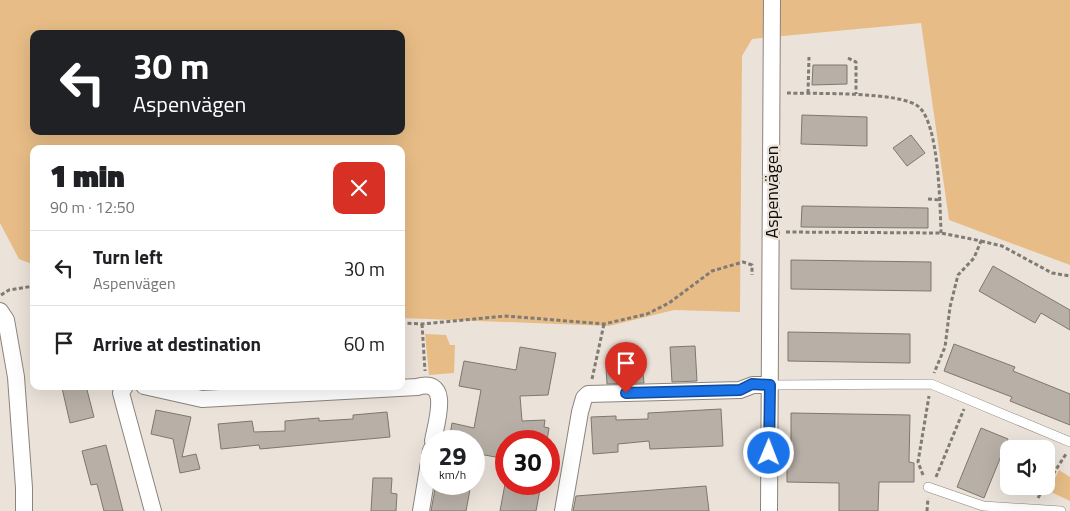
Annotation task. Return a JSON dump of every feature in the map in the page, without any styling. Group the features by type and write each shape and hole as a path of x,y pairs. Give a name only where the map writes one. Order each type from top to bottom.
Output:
{"street":[{"name":"Aspenvägen","path":"769,511 772,0"},
{"path":"0,311 6,320 16,377 24,511"},
{"path":"405,388 417,387 425,384 433,386 438,392 439,399 435,430"},
{"path":"563,511 580,412 584,398 588,394 740,390 752,384 770,385"},
{"path":"123,390 121,393 153,511"},
{"path":"162,390 202,399 363,390"},
{"path":"421,511 424,495"}],"lane":[{"path":"770,385 931,384 1070,442"},
{"path":"928,486 983,506 1061,511"}],"path":[{"path":"808,94 809,57"},
{"path":"848,58 856,62 856,94"},
{"path":"771,93 856,94 896,98 918,106 929,124 937,165 941,232"},
{"path":"928,199 940,200"},
{"path":"770,232 941,232 1002,246 1052,273 1070,276"},
{"path":"968,400 938,475 928,486 918,462 931,384 945,347 950,307 958,275 974,258 980,241"},
{"path":"405,323 422,324 506,316 604,324 648,314 669,304 712,271 743,262 752,265"},
{"path":"0,296 9,290 30,287"},
{"path":"422,324 425,384"},
{"path":"594,373 604,324"},
{"path":"1055,471 1070,447"}],"shaded area":[{"path":"0,0 1070,0 1070,265 949,220 921,23 752,39 742,56 740,312 674,310 609,326 405,318 405,145 30,145 30,263 19,259 0,223"},
{"path":"425,334 446,335 450,345 455,345 454,373 429,375"},
{"path":"1059,470 1070,477 1070,501 1055,494 1055,478"}],"building":[{"path":"813,65 847,65 847,84 812,85"},
{"path":"802,115 867,117 867,146 801,144"},
{"path":"911,135 925,153 907,166 893,148"},
{"path":"802,206 928,208 928,228 801,227"},
{"path":"791,260 931,262 931,291 791,289"},
{"path":"993,266 1070,310 1070,330 1041,313 1035,323 979,291"},
{"path":"788,332 910,334 910,363 788,361"},
{"path":"954,344 1015,367 1013,371 1070,394 1070,425 1010,401 1012,397 944,371"},
{"path":"695,346 697,381 672,382 670,347"},
{"path":"520,347 556,353 548,395 520,396 522,421 545,420 544,427 549,428 549,430 495,430 495,457 485,455 485,430 451,430 452,423 474,428 481,390 459,386 464,361 516,370"},
{"path":"642,364 644,383 607,384 606,367"},
{"path":"62,390 87,390 94,417 70,423"},
{"path":"721,409 723,446 650,449 649,441 618,444 618,452 593,454 591,417 616,416 616,420 648,419 648,413"},
{"path":"156,410 191,417 182,457 196,454 200,469 180,473 173,439 151,434"},
{"path":"387,412 390,437 260,449 259,445 221,449 218,424 252,421 254,432 285,431 285,421 319,418 319,421 353,419 353,415"},
{"path":"791,413 910,415 909,462 914,463 914,482 879,482 878,511 839,511 839,483 787,482 787,461 791,461"},
{"path":"981,428 1008,439 1000,440 1000,459 984,498 957,487"},
{"path":"106,445 123,511 104,511 97,484 91,485 82,451"},
{"path":"373,478 392,478 391,493 397,494 396,511 371,511"},
{"path":"706,486 709,511 573,511 576,496"},
{"path":"434,495 469,495 466,511 431,511"},
{"path":"503,495 539,495 536,511 500,511"}],"route":[{"path":"626,393 740,390 752,384 770,385 769,453"}]}
